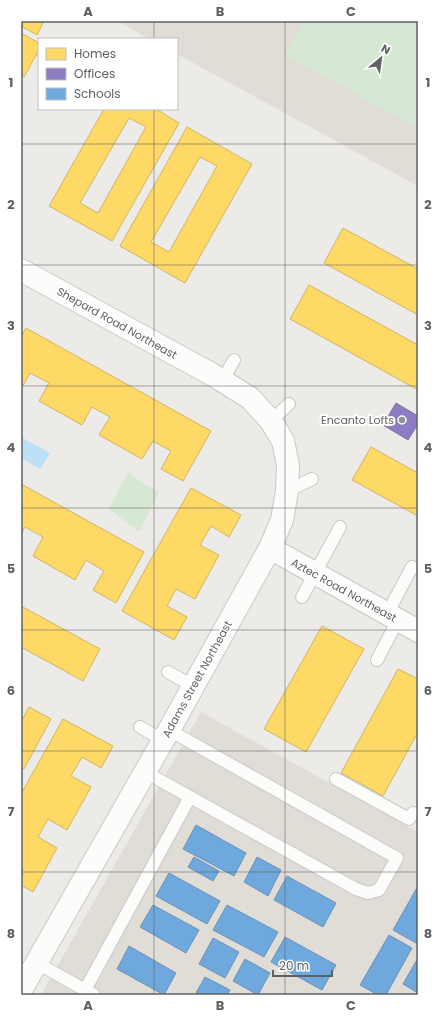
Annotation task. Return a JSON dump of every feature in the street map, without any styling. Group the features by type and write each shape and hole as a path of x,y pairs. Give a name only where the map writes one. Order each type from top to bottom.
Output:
{"street":[{"name":"Shepard Road Northeast","path":"21,270 218,378"},
{"name":"Adams Street Northeast","path":"21,990 270,548 282,520 287,491 288,465 283,441 271,421 250,398 218,378"},
{"name":"Aztec Road Northeast","path":"270,548 418,631"}],"lane":[{"path":"218,378 234,360"},
{"path":"271,421 289,404"},
{"path":"287,491 312,479"},
{"path":"302,596 340,527"},
{"path":"377,660 412,567"},
{"path":"168,672 193,686"},
{"path":"140,727 166,735 397,858 380,890 368,893 356,889 145,772"},
{"path":"336,779 409,819 413,812"},
{"path":"36,963 90,992 190,797"}],"shaded area":[{"path":"118,21 418,21 418,186 178,55 178,38 148,38"},
{"path":"201,712 418,832 418,995 41,995"}],"green space":[{"path":"304,21 418,21 418,128 285,55"},
{"path":"128,472 141,482 159,492 139,532 109,509"}],"water":[{"path":"21,437 50,453 40,469 21,458"}],"building: Homes":[{"path":"21,21 44,21 37,35 21,26"},
{"path":"21,33 38,42 38,52 24,77 21,75"},
{"path":"103,110 158,110 179,123 112,241 49,206","holes":["129,118 146,127 98,213 80,203"]},
{"path":"187,127 252,164 185,283 120,246","holes":["200,157 217,166 169,252 151,242"]},
{"path":"343,228 418,269 418,315 324,263"},
{"path":"309,285 418,345 418,390 290,319"},
{"path":"26,328 211,431 183,481 161,469 171,451 153,441 142,459 99,435 110,417 92,407 82,425 39,401 49,383 30,373 21,389 21,337"},
{"path":"371,447 418,473 418,516 352,480"},
{"path":"21,484 144,552 116,603 93,590 104,571 86,560 75,580 33,556 43,537 25,527 21,534"},
{"path":"191,488 241,515 229,537 211,526 200,545 219,555 195,599 176,589 167,606 187,617 174,640 122,611"},
{"path":"21,606 100,649 83,681 21,647"},
{"path":"322,626 364,649 306,752 264,729"},
{"path":"398,669 418,679 418,732 383,796 341,773"},
{"path":"29,707 51,719 24,769 21,768 21,722"},
{"path":"63,719 113,746 101,768 82,757 71,776 91,787 67,830 48,819 38,837 57,848 33,892 21,885 21,794"}],"building: Offices":[{"name":"Encanto Lofts","path":"396,403 418,416 418,424 408,440 383,425"}],"building: Schools":[{"path":"196,825 246,853 234,876 183,849"},
{"path":"194,857 219,871 213,881 188,867"},
{"path":"257,857 281,870 268,896 244,882"},
{"path":"169,873 220,901 207,924 156,896"},
{"path":"287,876 336,903 323,927 274,900"},
{"path":"418,886 418,939 416,943 393,930"},
{"path":"153,905 199,930 186,953 140,927"},
{"path":"227,905 278,932 264,957 213,930"},
{"path":"389,935 412,948 386,995 378,995 360,985"},
{"path":"285,937 336,965 322,990 271,962"},
{"path":"213,938 239,952 225,978 199,964"},
{"path":"129,946 176,973 164,995 117,969"},
{"path":"418,958 418,993 403,984"},
{"path":"245,959 270,973 258,995 233,981"},
{"path":"205,977 230,990 227,995 199,995 196,993"}],"place":[{"name":"Encanto Lofts","path":"402,420"}]}
